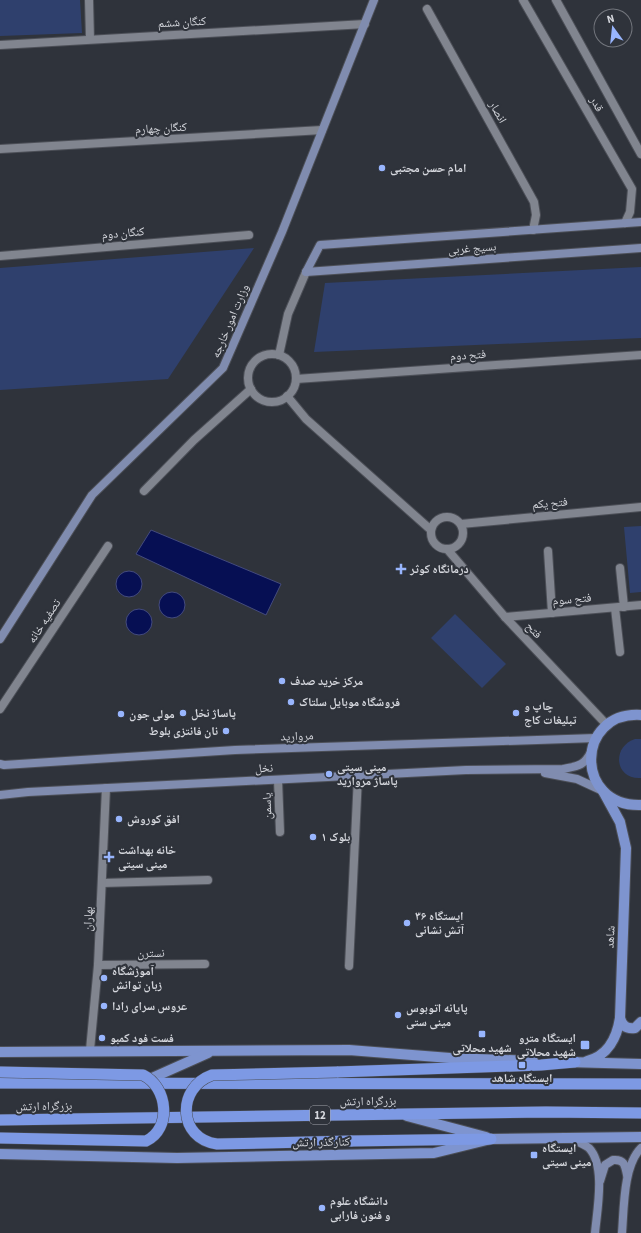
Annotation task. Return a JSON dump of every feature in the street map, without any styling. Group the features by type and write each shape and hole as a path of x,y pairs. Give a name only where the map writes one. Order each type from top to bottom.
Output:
{"highway":[{"path":"491,1139 217,1144 205,1141 195,1135 187,1118 187,1102 190,1093 202,1080 212,1075 548,1065 575,1062"},
{"path":"0,1072 143,1075 150,1079 158,1089 163,1102 164,1114 153,1138 146,1141 0,1138"},
{"name":"بزرگراه ارتش","path":"0,1083 641,1084"},
{"name":"بزرگراه ارتش","path":"0,1120 399,1114 641,1113"}],"main road":[{"name":"وزارت امور خارجه","path":"0,639 92,494 223,368 282,232 374,0"},
{"name":"بسیج غربی","path":"306,272 320,245 641,222"},
{"name":"بسیج غربی","path":"306,272 641,248"},
{"path":"530,770 563,769 578,766 586,761 596,738 607,725 619,718 632,714 641,715"},
{"name":"مروارید","path":"0,764 4,765 235,750 596,738"},
{"name":"شاهد","path":"575,1062 594,1059 604,1052 616,1035 620,1018 626,848 620,822 595,780 591,766 591,752"},
{"name":"نخل","path":"0,795 106,788 466,770 530,770"},
{"path":"530,770 577,779 620,802 631,805 641,805"},
{"path":"620,1018 622,1024 628,1028 635,1028 641,1022"},
{"path":"0,1052 90,1050 349,1050 450,1058 641,1064"},
{"path":"139,1084 212,1051"},
{"path":"399,1114 491,1139"},
{"name":"کنارگذر ارتش","path":"0,1154 176,1158 434,1153 491,1139 641,1137"},
{"path":"569,1138 588,1148 596,1159 600,1183"},
{"path":"627,1178 636,1153 641,1148"},
{"path":"595,1233 600,1183 605,1165 613,1160 622,1161 625,1165 627,1178 622,1233"}],"street":[{"path":"89,0 90,39"},
{"name":"قدر","path":"523,0 632,189 630,212 625,223"},
{"name":"قدر","path":"556,0 641,154"},
{"name":"انصار","path":"427,9 534,202 536,215 533,230"},
{"name":"کنگان ششم","path":"0,44 365,24"},
{"name":"کنگان چهارم","path":"0,149 322,130"},
{"name":"کنگان دوم","path":"0,256 249,235"},
{"path":"279,355 288,314 306,272"},
{"path":"279,355 292,363 295,370 296,379 292,391 287,396 281,400 268,401 261,399 252,389 249,373 257,360 264,356 279,355"},
{"name":"فتح دوم","path":"296,379 641,355"},
{"path":"144,491 199,435 252,389"},
{"path":"287,396 306,419 431,530 433,541 442,548 447,549 456,546 463,538 463,528 452,517 447,517 437,521 431,530"},
{"name":"فتح یکم","path":"460,524 641,507"},
{"name":"تصفیه خانه","path":"0,710 108,546"},
{"name":"فتح","path":"447,549 505,617 607,725"},
{"path":"548,551 552,613"},
{"path":"620,568 624,607"},
{"name":"فتح سوم","path":"505,617 641,605"},
{"path":"615,608 620,652"},
{"path":"349,966 358,776"},
{"name":"یاسمن","path":"278,780 280,832"},
{"name":"بهاران","path":"90,1050 98,965 106,788"},
{"path":"102,883 208,880"},
{"name":"نسترن","path":"98,965 205,964"}],"shaded area":[{"path":"0,0 80,0 82,33 0,36"},
{"path":"254,248 168,379 0,390 0,268"},
{"path":"641,267 641,338 314,352 325,283"},
{"path":"641,526 641,592 630,593 624,527"},
{"path":"151,530 281,584 266,615 136,554"},
{"path":"129,571 138,575 142,584 138,593 129,597 120,593 116,584 120,575"},
{"path":"172,592 181,596 185,605 181,614 172,618 163,614 159,605 163,596"},
{"path":"139,609 148,613 152,622 148,631 139,635 130,631 126,622 130,613"},
{"path":"455,614 506,664 482,688 431,638"},
{"path":"635,739 641,739 641,778 632,777 626,774 621,769 619,762 619,755 622,749 627,743"}],"place":[{"name":"امام حسن مجتبی","path":"382,168"},
{"name":"درمانگاه کوثر","path":"401,569"},
{"name":"مرکز خرید صدف","path":"282,681"},
{"name":"فروشگاه موبایل سلتاک","path":"291,702"},
{"name":"پاساژ نخل","path":"183,713"},
{"name":"چاپ و تبلیغات کاج","path":"516,713"},
{"name":"مولی جون","path":"121,714"},
{"name":"نان فانتزی بلوط","path":"226,731"},
{"name":"مینی سیتی پاساژ مروارید","path":"329,774"},
{"name":"افق کوروش","path":"119,819"},
{"name":"۱ بلوک","path":"313,837"},
{"name":"خانه بهداشت مینی سیتی","path":"109,857"},
{"name":"ایستگاه ۳۶ آتش نشانی","path":"407,923"},
{"name":"آموزشگاه زبان توانش","path":"104,978"},
{"name":"عروس سرای رادا","path":"104,1006"},
{"name":"پایانه اتوبوس مینی ستی","path":"398,1015"},
{"name":"شهید محلاتی","path":"482,1034"},
{"name":"فست فود کمبو","path":"102,1038"},
{"name":"ایستگاه مترو شهید محلاتی","path":"585,1045"},
{"name":"ایستگاه شاهد","path":"522,1065"},
{"name":"ایستگاه مینی سیتی","path":"534,1155"},
{"name":"دانشگاه علوم و فنون فارابی","path":"322,1208"}]}
